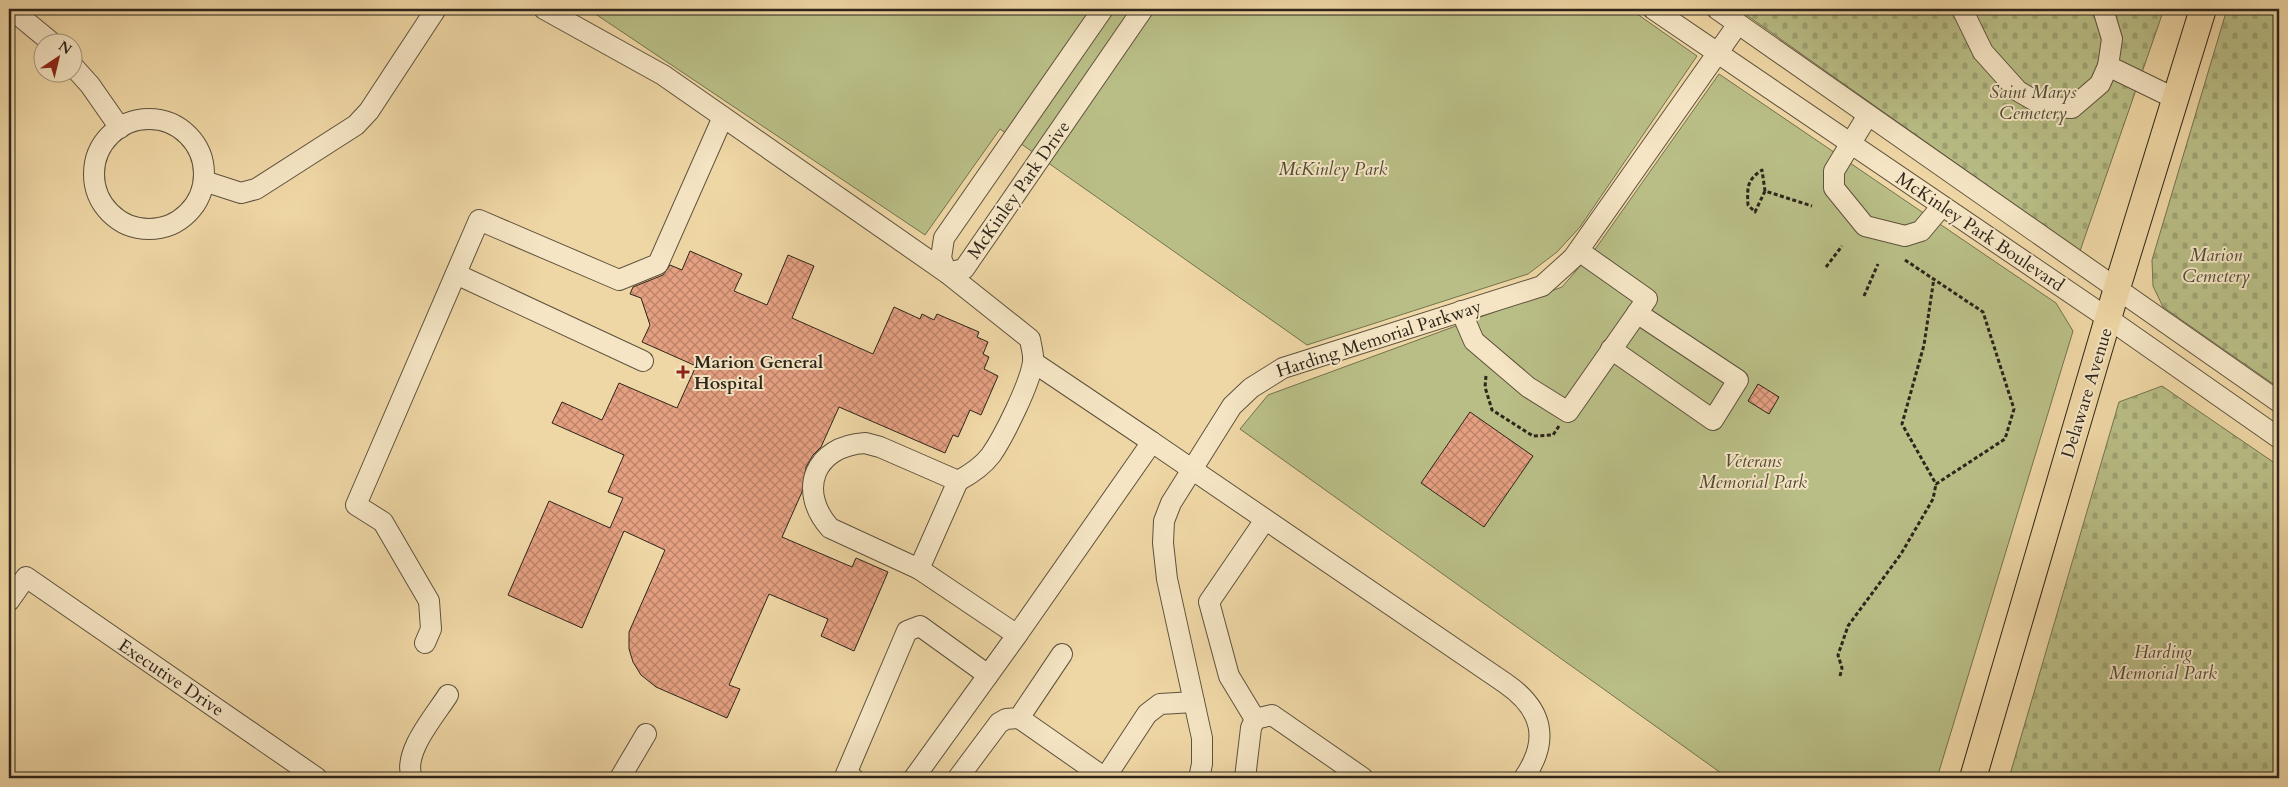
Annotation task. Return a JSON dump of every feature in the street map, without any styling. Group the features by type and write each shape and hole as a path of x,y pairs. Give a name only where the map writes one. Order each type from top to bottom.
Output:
{"main road":[{"name":"Delaware Avenue","path":"1973,778 2117,288 2203,9"}],"street":[{"path":"11,9 39,32"},
{"path":"204,181 241,193 256,189 356,126 369,111 436,9"},
{"path":"544,9 663,75 948,273 1030,339 1033,362 1023,391 991,455 974,472 958,480 919,569"},
{"name":"McKinley Park Drive","path":"1103,9 944,238 941,258 948,273 964,269 1143,9"},
{"name":"McKinley Park Boulevard","path":"1653,9 2279,438"},
{"name":"McKinley Park Boulevard","path":"1717,9 2279,402"},
{"path":"1962,9 1983,52 2018,91 2046,107 2072,108 2100,84 2108,66 2112,39 2103,9"},
{"name":"Harding Memorial Parkway","path":"1200,778 1202,738 1167,578 1163,543 1164,521 1171,503 1232,406 1250,388 1283,368 1542,286 1579,251 1738,24"},
{"path":"2108,66 2176,99"},
{"path":"82,76 120,128"},
{"path":"1868,115 1834,171 1834,188 1865,226 1905,236 1921,232 1942,206"},
{"path":"425,643 431,629 429,602 383,522 356,504 479,220 619,280 658,264 723,117"},
{"path":"149,119 164,122 178,128 190,138 198,151 203,166 204,181 198,199 188,214 173,224 155,230 136,228 119,221 105,209 96,192 93,174 97,156 106,140 120,128 134,121 149,119"},
{"path":"1461,311 1474,341 1528,387 1568,412 1648,299 1579,251"},
{"path":"456,274 643,361"},
{"path":"1611,349 1713,420 1738,380 1637,313"},
{"path":"1033,362 1515,689 1528,701 1537,717 1540,734 1538,752 1524,778"},
{"path":"914,778 1152,442"},
{"path":"958,480 880,447 865,443 850,444 836,449 824,459 816,472 812,488 814,503 820,517 830,528 919,569 1017,635"},
{"path":"1255,719 1229,676 1209,602 1265,520"},
{"name":"Executive Drive","path":"9,601 26,577 317,778"},
{"path":"847,777 907,630 920,626 988,675"},
{"path":"1019,718 1062,654"},
{"path":"412,778 409,770 409,761 414,749 448,695"},
{"path":"958,778 999,723 1006,719 1019,718 1105,778 1147,714 1160,704 1194,702"},
{"path":"1255,719 1272,715 1363,778"},
{"path":"1245,778 1251,728 1255,719"},
{"path":"620,778 646,734"}],"path":[{"path":"1762,170 1765,191 1755,212 1748,205 1747,190 1752,177 1762,170"},
{"path":"1765,191 1812,206"},
{"path":"1826,267 1842,246"},
{"path":"1905,260 1983,312 2014,409 2005,439 1936,484"},
{"path":"1864,296 1878,264"},
{"path":"1840,676 1842,668 1838,655 1848,626 1901,554 1933,499 1936,484 1902,424 1924,345 1934,278"},
{"path":"1488,353 1486,387 1492,410 1533,436 1553,434 1568,412"}],"green space":[{"name":"McKinley Park","path":"588,9 1630,9 1697,56 1580,227 1557,252 1528,274 1307,345 1000,129 925,235"},
{"name":"Saint Marys Cemetery","path":"1738,9 2164,9 2080,251"},
{"name":"Marion Cemetery","path":"2227,9 2279,9 2279,388 2163,307 2153,286 2152,260"},
{"name":"Veterans Memorial Park","path":"1719,74 2056,303 2073,331 1937,778 1728,778 1240,429 1268,395 1562,287 1596,248"},
{"name":"Harding Memorial Park","path":"2162,386 2279,466 2279,778 2009,778 2119,402"}],"building":[{"path":"690,251 742,274 734,291 767,305 788,255 814,266 792,318 873,354 894,307 920,319 922,314 934,320 937,314 979,332 977,337 988,342 983,354 989,357 984,369 998,376 981,415 970,410 958,437 953,435 945,453 839,407 821,447 813,455 806,467 802,492 782,537 852,567 856,558 888,572 854,651 821,636 828,619 769,594 729,685 740,689 727,718 656,687 641,675 633,662 629,649 629,632 665,550 624,531 582,628 508,595 549,501 610,528 623,498 608,492 624,455 552,423 562,402 602,420 619,383 677,408 696,366 642,342 650,325 641,298 630,294 633,287 663,275 670,265 682,270"},
{"path":"1758,384 1779,397 1769,414 1748,401"},
{"path":"1470,412 1533,456 1484,527 1421,483"}],"place":[{"name":"Marion General Hospital","path":"683,372"}]}
